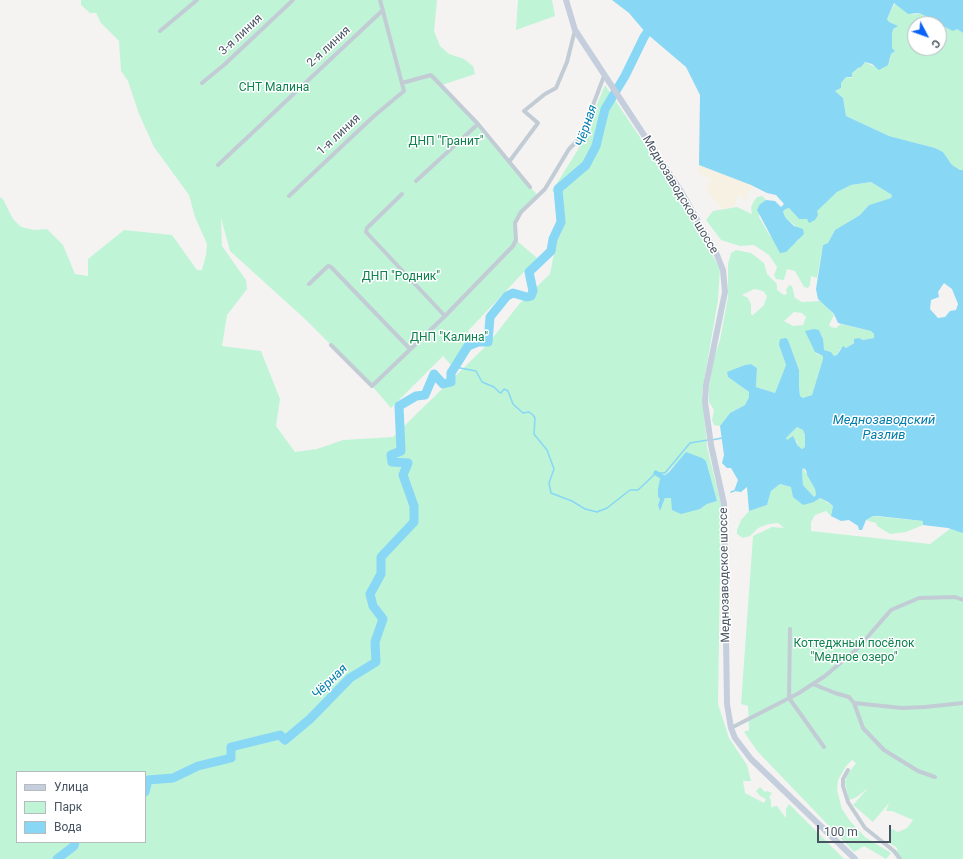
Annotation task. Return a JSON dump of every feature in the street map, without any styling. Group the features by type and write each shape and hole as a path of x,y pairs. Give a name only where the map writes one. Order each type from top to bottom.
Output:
{"main road":[{"name":"Меднозаводское шоссе","path":"566,0 575,30 682,193 717,255 723,270 725,292 706,386 705,402 711,445 724,504 727,704 731,728 739,744 751,759 855,859"}],"street":[{"path":"160,30 197,0"},
{"name":"3-я линия","path":"202,83 225,64 293,0"},
{"path":"380,0 402,83 431,75 478,124 537,195"},
{"name":"2-я линия","path":"218,165 383,10"},
{"path":"509,162 538,123 524,110 556,88 567,62 575,30"},
{"path":"331,345 372,386 445,316 513,246 516,240 515,223 521,212 537,195 545,189 569,149 581,137 605,76"},
{"name":"1-я линия","path":"289,196 374,116 404,90 402,83"},
{"path":"416,181 478,124"},
{"path":"402,194 366,228 366,232 445,316"},
{"path":"309,284 328,266 331,267 410,349"},
{"path":"731,728 813,684 857,649 891,610 919,598 955,597 963,600"},
{"path":"790,629 789,698 824,747"},
{"path":"813,684 836,694 849,697 854,703 863,728 884,750 918,771 935,777"},
{"path":"854,703 902,708 925,708 963,703"},
{"path":"848,770 843,780 843,786 848,802 865,828 894,851 897,858"}],"green space":[{"path":"81,0 437,0 434,31 440,46 449,54 464,59 473,66 475,74 442,85 538,196 521,212 515,223 516,240 537,258 468,331 473,336 451,365 443,356 391,408 372,386 305,319 230,251 221,218 222,246 246,280 247,289 227,315 222,346 261,351 280,399 276,426 295,452 317,449 343,440 393,437 488,344 520,303 550,274 556,243 564,222 563,197 552,191 579,148 605,85 684,203 720,269 718,300 702,392 707,447 721,504 718,704 729,738 747,765 751,781 743,781 745,793 764,803 766,799 760,796 756,791 760,787 765,792 767,791 772,793 769,797 771,800 771,807 777,806 786,818 786,809 789,804 844,859 0,859 0,197 3,199 13,219 21,227 34,230 47,229 63,245 75,274 88,276 88,259 124,230 172,235 197,270 202,270 206,255 207,244 195,217 189,195 154,147 139,114 128,81 121,71 119,41 101,23 96,13 90,13 81,5","holes":["686,453 706,461 717,501 707,504 700,509 671,498 665,498 660,510 658,505 660,499 658,497 658,489 665,475"]},
{"path":"518,0 552,0 555,16 516,30"},
{"path":"895,3 914,15 919,13 925,16 907,16 907,56 947,56 947,27 957,29 963,33 963,170 960,170 952,165 943,152 935,148 889,136 846,116 843,98 835,91 841,88 841,83 846,77 852,78 852,73 861,67 865,62 875,67 885,66 890,60 891,54 894,52 892,48 893,29 897,26 889,22 887,19"},
{"path":"871,182 892,195 891,198 869,205 860,215 835,230 828,243 823,245 817,278 811,276 810,285 808,288 804,287 795,271 787,269 784,280 776,279 774,275 777,267 769,255 754,245 740,246 721,240 706,220 713,211 737,207 752,214 751,207 754,201 757,197 762,196 766,200 760,204 759,217 770,236 795,243 799,240 800,230 785,217 783,211 789,208 799,219 807,219 837,192 851,185"},
{"path":"736,250 751,253 764,263 767,274 777,284 777,290 784,295 787,294 786,290 789,285 792,286 795,298 802,302 821,301 834,315 829,325 831,327 836,328 841,324 871,331 874,334 874,338 863,340 859,338 848,347 840,349 837,355 834,356 831,352 824,350 822,345 823,339 819,330 812,344 817,354 823,356 823,359 812,395 803,398 800,396 799,370 788,340 779,345 786,365 775,393 756,387 757,368 751,364 727,373 728,377 749,392 749,397 745,405 730,413 720,426 714,425 712,420 714,410 709,402 709,387 713,361 720,340 728,297 728,264 731,253","holes":["754,289 763,291 767,296 764,305 753,315 751,314 751,304 748,298 742,295","794,312 802,313 806,317 803,325 793,326 784,321"]},
{"path":"797,427 803,430 805,435 805,447 802,449 798,446 797,441 786,440 786,438"},
{"path":"803,468 815,489 816,495 814,497 803,485"},
{"name":"Коттеджный посёлок \"Медное озеро\"","path":"780,484 791,487 814,502 820,498 833,506 831,516 826,511 815,515 811,522 811,531 930,544 963,519 963,859 897,859 897,848 890,843 889,832 892,829 898,832 907,828 913,820 892,811 886,811 889,803 873,822 853,805 868,788 857,797 849,800 845,782 847,775 856,763 852,760 846,766 838,780 837,790 842,809 850,821 865,837 891,853 886,859 864,846 854,852 758,752 744,732 749,730 748,706 741,704 753,536 772,527 784,528 778,523 769,524 758,528 750,536 743,538 737,534 737,530 741,520 749,511 767,505 771,491"},
{"path":"873,516 923,521 923,525 906,532 890,534 877,526 876,523 866,520"}],"sand":[{"path":"699,165 751,185 754,188 748,192 746,202 741,196 737,196 735,206 722,209 705,187 710,183 711,179 698,173"}],"water":[{"name":"Меднозаводский Разлив","path":"612,0 963,0 963,33 957,29 953,31 947,28 947,16 925,16 919,13 908,14 894,3 887,19 889,22 898,26 893,29 892,48 895,51 891,54 888,65 879,70 872,64 865,62 861,67 852,73 852,77 846,77 841,83 841,88 835,91 843,98 846,116 889,136 935,148 943,152 952,165 960,170 963,170 963,533 948,528 923,525 923,521 878,516 873,516 866,520 862,530 859,530 858,526 849,520 841,521 831,516 833,506 828,502 820,498 814,502 803,505 793,497 791,487 780,484 771,491 767,505 749,511 747,487 741,492 734,491 738,480 731,468 727,468 722,463 724,455 720,426 730,413 745,405 749,397 749,392 728,377 727,372 751,364 757,368 756,387 775,393 786,365 779,345 780,339 786,338 799,370 800,396 803,398 812,395 823,359 823,356 815,352 805,331 814,329 819,330 823,339 824,350 831,352 834,356 837,355 843,346 846,348 854,343 854,339 859,338 863,340 874,338 874,334 871,331 838,323 834,314 818,299 816,289 823,245 828,243 835,230 860,215 869,205 891,198 892,195 871,182 851,185 837,192 817,211 818,215 815,220 809,223 807,219 799,219 789,208 786,209 783,211 785,217 794,226 803,229 804,234 786,252 780,253 757,210 760,204 766,200 775,201 781,207 784,204 776,195 767,193 751,185 699,165 700,95 686,67 646,33 629,13","holes":["944,283 952,289 958,304 956,310 950,311 945,317 938,318 930,309 931,300 939,297 938,292","797,427 803,430 805,435 805,447 802,449 798,446 793,436 787,440 786,438","803,468 806,470 807,475 815,489 816,495 814,497 803,485"]},
{"path":"686,452 706,461 717,501 707,504 700,509 681,514 672,510 671,498 665,498 660,511 658,505 660,499 658,497 658,489 660,479 669,472"}],"waterway":[{"name":"Чёрная","path":"146,788 148,780 173,778 198,766 231,758 231,747 280,735 285,740 310,719 350,678 376,662 375,642 383,619 373,606 370,594 381,574 381,557 414,522 414,506 403,475 408,463 392,462 391,455 401,451 399,406 416,396 425,395 434,374 443,384 451,382 451,373 468,346 478,342 488,342 490,317 507,296 513,293 527,297 531,296 533,291 529,272 551,251 553,239 561,222 558,189 586,165 596,146 605,109 625,76 644,37 653,24"},
{"path":"455,367 476,371 482,382 494,387 501,393 504,389 508,391 513,404 523,413 529,412 533,415 535,418 534,434 547,450 554,469 549,483 551,493 572,501 585,509 597,512 607,508 630,490 638,490 656,473 665,473 690,443 708,440"},
{"path":"712,440 722,438"},
{"path":"656,473 667,480"},
{"name":"Чёрная","path":"57,859 74,846 75,843"}],"park label":[{"name":"СНТ Малина","path":"274,88"},
{"name":"ДНП \"Гранит\"","path":"446,142"},
{"name":"ДНП \"Родник\"","path":"401,277"},
{"name":"ДНП \"Калина\"","path":"449,338"}]}
